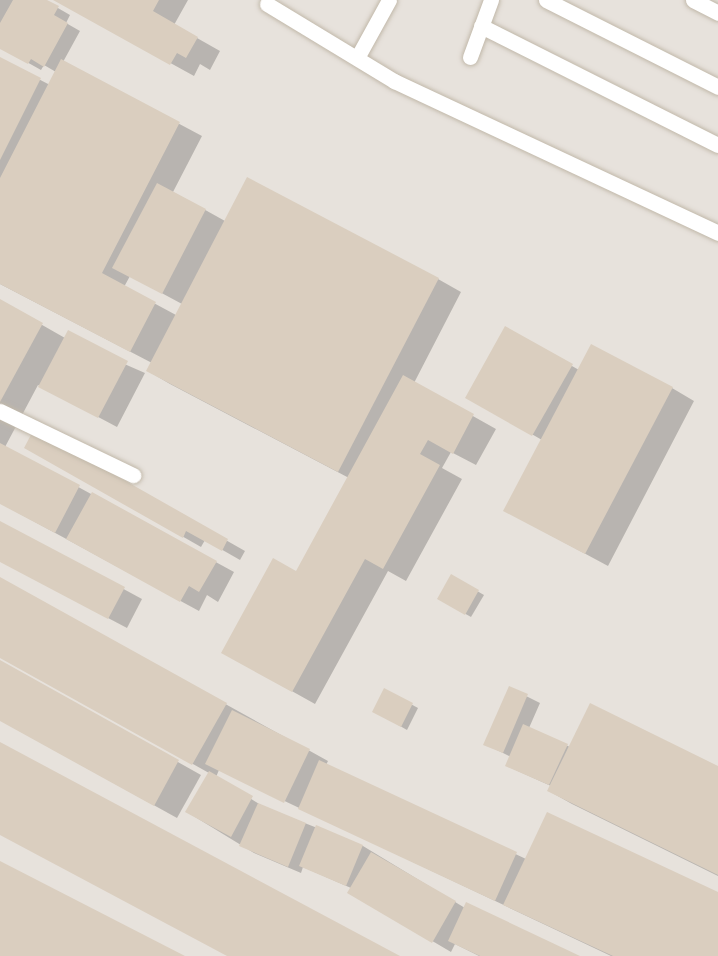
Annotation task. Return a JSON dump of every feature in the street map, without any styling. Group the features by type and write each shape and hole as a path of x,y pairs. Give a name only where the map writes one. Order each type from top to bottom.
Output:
{"lane":[{"path":"357,58 389,0"},
{"path":"470,57 491,0"},
{"path":"546,0 718,87"},
{"path":"693,0 718,13"},
{"path":"267,4 394,81 718,233"},
{"path":"481,26 718,146"},
{"path":"0,411 133,475"}],"shaded area":[{"path":"0,0 718,0 718,956 0,956"}],"building":[{"path":"13,0 47,0 59,6 54,15 68,23 44,67 31,59 28,64 0,49 0,23"},
{"path":"53,0 159,0 153,11 198,37 186,58 177,53 170,65"},
{"path":"0,57 41,78 0,160"},
{"path":"61,59 180,122 102,273 156,302 130,352 0,284 0,178"},
{"path":"247,177 439,278 338,472 146,371"},
{"path":"157,183 206,209 162,294 112,268"},
{"path":"0,299 43,323 0,402"},
{"path":"505,326 573,364 532,436 465,398"},
{"path":"68,330 128,361 98,418 38,387"},
{"path":"591,344 673,387 585,554 503,511"},
{"path":"403,375 474,414 453,454 428,440 420,454 440,465 383,569 365,559 292,692 221,653 273,558 296,571"},
{"path":"34,429 228,539 222,551 186,531 183,538 24,448"},
{"path":"0,443 80,485 55,533 0,504"},
{"path":"92,492 217,561 199,592 189,586 180,602 66,539"},
{"path":"0,521 125,587 108,619 0,562"},
{"path":"451,574 479,590 465,615 437,599"},
{"path":"0,577 227,703 192,765 0,658"},
{"path":"0,660 179,760 154,806 0,721"},
{"path":"509,686 528,694 503,753 483,745"},
{"path":"384,688 413,703 401,727 372,712"},
{"path":"590,703 718,766 718,875 547,791"},
{"path":"232,710 310,749 284,803 205,764"},
{"path":"523,724 568,744 549,785 505,766"},
{"path":"0,742 400,956 227,956 0,835"},
{"path":"319,760 517,852 495,901 298,809"},
{"path":"209,771 253,796 231,837 185,812"},
{"path":"258,803 306,823 288,867 239,846"},
{"path":"547,812 718,892 718,956 613,956 503,905"},
{"path":"316,825 363,845 346,886 299,866"},
{"path":"371,852 456,901 432,943 347,893"},
{"path":"0,861 185,956 0,956"},
{"path":"466,902 580,956 480,956 448,941"}]}
